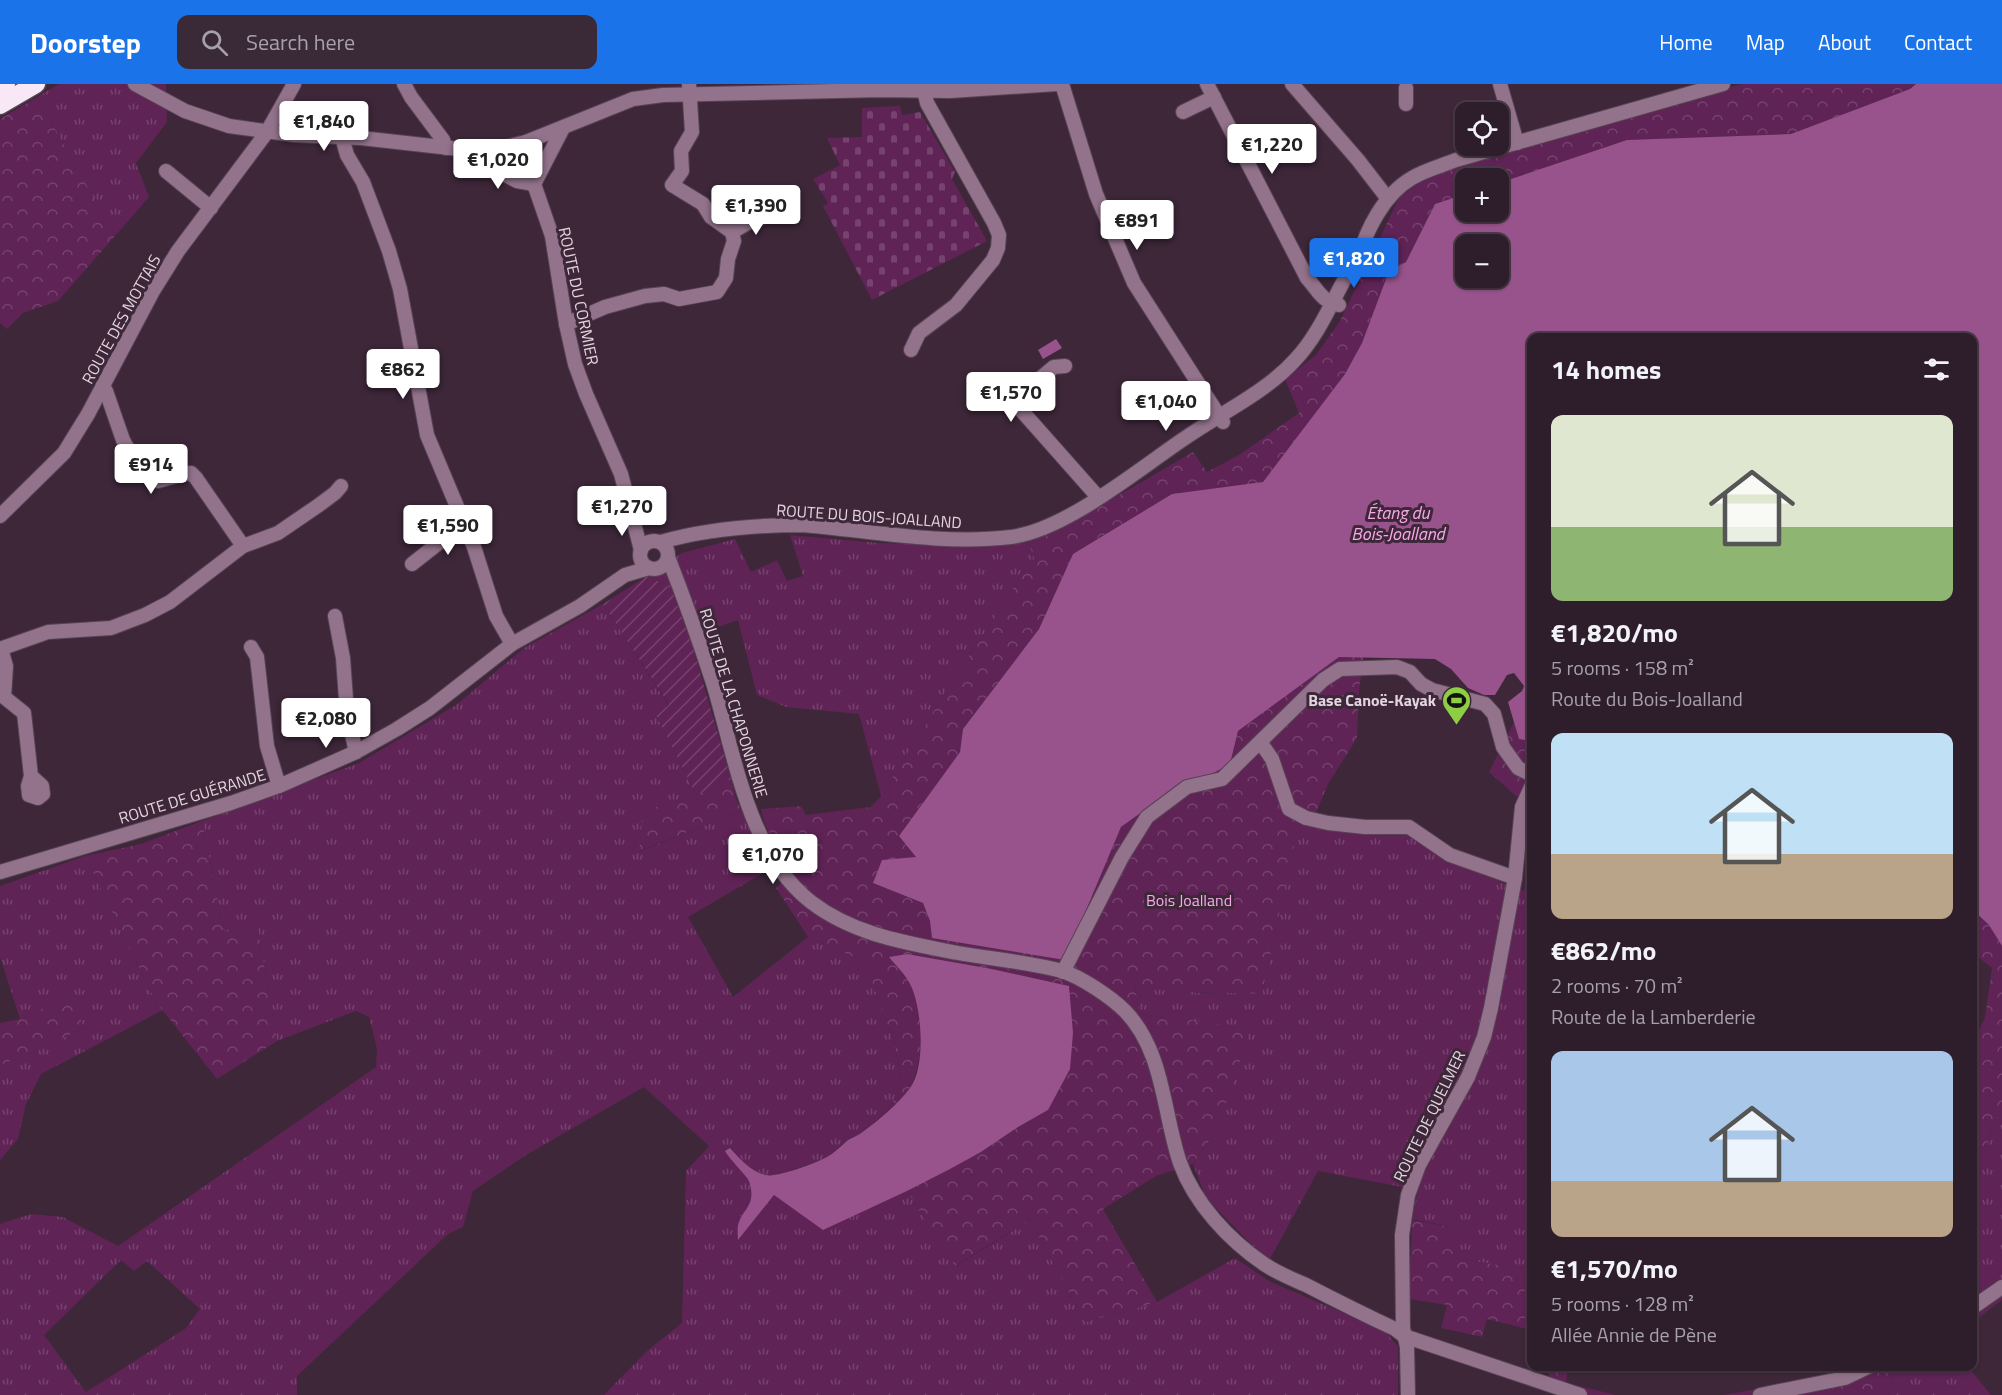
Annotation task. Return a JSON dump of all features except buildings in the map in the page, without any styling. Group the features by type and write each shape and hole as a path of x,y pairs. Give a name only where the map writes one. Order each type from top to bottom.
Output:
{"highway":[{"path":"0,88 6,84"},
{"path":"0,105 36,84"}],"street":[{"path":"135,84 185,111 229,126 267,132 468,150 497,149 526,142 633,99 690,89 881,87 950,91 1057,84"},
{"name":"ROUTE DES MOTTAIS","path":"0,516 64,453 88,414 153,291 178,251 267,132 294,84"},
{"path":"404,84 443,140 446,148"},
{"path":"1062,84 1096,194 1134,282 1221,419"},
{"path":"1207,84 1307,278 1315,288 1337,301"},
{"path":"1292,84 1389,197"},
{"path":"1500,84 1517,143"},
{"name":"ROUTE DU BOIS-JOALLAND","path":"663,548 676,546 696,534 747,527 803,525 954,540 1013,537 1045,528 1221,419 1298,366 1318,346 1348,270 1389,197 1401,186 1428,170 1723,84"},
{"path":"1406,104 1408,85"},
{"path":"567,324 605,307 645,296 664,294 679,299 717,292 726,278 728,259 734,241 732,232 711,217 703,204 672,185 681,171 681,152 692,132 690,89"},
{"path":"912,350 919,333 956,305 993,260 998,248 999,235 927,103 924,90"},
{"path":"1183,112 1214,97"},
{"path":"475,159 517,181 534,184 563,128"},
{"path":"342,137 347,155 363,182 389,251 400,289 428,435 474,547 496,616 512,644"},
{"name":"ROUTE DU CORMIER","path":"526,142 534,184 552,236 575,364 621,474 634,518 640,553"},
{"path":"166,171 211,207"},
{"path":"732,232 753,220 769,215"},
{"path":"1315,288 1326,325"},
{"path":"1065,366 1054,367 1013,401 1098,497"},
{"path":"102,387 106,391 129,451 158,481 184,474 191,474 196,478 243,546"},
{"name":"ROUTE DU BOIS-JOALLAND","path":"1132,475 1196,438 1221,419"},
{"path":"31,776 24,713 4,697 6,666 0,649 48,632 111,628 145,615 170,602 243,546 278,533 335,494 340,486"},
{"path":"634,518 643,531 663,548 664,565 652,569"},
{"path":"412,564 464,523"},
{"path":"663,548 646,543 640,553 643,565 672,579 680,588"},
{"name":"ROUTE DE LA CHAPONNERIE","path":"663,548 680,588 712,682 747,801 760,834 774,860 810,902 842,922 875,935 1064,972 1100,992 1125,1011 1139,1028 1149,1047 1180,1162 1192,1190 1222,1228 1243,1248 1266,1266 1395,1329 1404,1336 1580,1395"},
{"name":"ROUTE DE GUÉRANDE","path":"0,872 231,803 279,786 356,752 430,708 512,644 580,606 625,575 640,553"},
{"name":"ROUTE DE GUÉRANDE","path":"625,575 652,569"},
{"path":"335,616 343,658 347,713 356,752"},
{"path":"251,647 257,657 267,746 279,786"},
{"path":"1064,972 1122,857 1147,817 1187,787 1222,779 1261,743 1316,686 1340,669 1397,667 1410,672 1421,684 1432,690 1485,704 1494,714 1503,747 1518,768 1527,772"},
{"path":"1261,743 1272,759 1289,809 1298,814 1317,820 1365,827 1409,827 1450,855 1515,878"},
{"name":"ROUTE DE QUELMER","path":"1408,1395 1402,1235 1408,1195 1419,1165 1468,1077 1484,1037 1515,878 1522,807 1527,796"},
{"path":"1977,1304 2002,1287"},
{"path":"1760,1395 1845,1378 1860,1371"}],"green space":[{"path":"59,84 166,84 167,122 136,163 149,197 115,236 37,97"},
{"name":"Bois Joalland","path":"1741,84 1916,84 1910,89 1791,134 1627,140 1509,180 1509,168 1455,168 1455,197 1435,204 1406,262 1389,271 1362,343 1345,374 1263,483 1172,494 1073,554 1039,629 963,729 960,752 899,836 917,857 873,883 923,903 930,921 1064,960 1121,827 1174,789 1230,764 1238,731 1338,657 1364,656 1359,690 1357,738 1328,784 1310,827 1298,827 1262,994 1189,993 1135,987 1139,1013 1165,1018 1205,1021 1250,1031 1218,1128 1193,1164 1156,1176 1103,1209 1157,1302 1085,1322 1030,1220 955,1266 907,1191 981,1152 1048,1110 1069,986 907,954 890,957 908,979 915,993 920,1019 921,1047 916,1073 910,1088 887,1112 902,1085 895,1046 865,962 808,937 776,888 793,873 770,835 761,809 801,806 806,815 871,807 881,796 960,669 1006,601 1027,563 1036,563 1027,539 1114,498 1193,452 1207,472 1239,455 1299,413 1285,379 1316,355 1340,321 1399,198 1426,177 1484,156 1509,156 1509,149"},
{"path":"37,97 115,236 58,301 23,313 7,329 0,323 0,119"},
{"path":"900,106 902,115 920,112 955,172 952,179 987,241 872,300 823,206 828,203 813,179 840,165 827,138 862,137 862,108"},
{"path":"790,535 879,543 952,545 1027,539 1036,563 1027,563 1006,601 960,669 881,796 859,714 786,707 757,695 738,620 689,637 671,588 647,576 682,553 735,539 751,572 777,560 787,581 803,576"},
{"path":"647,576 671,588 693,648 731,779 696,795 656,715 669,705 603,604"},
{"path":"603,604 669,706 656,715 696,795 643,811 640,851 742,811 769,867 758,876 688,917 733,997 808,937 865,962 895,1046 902,1085 887,1112 826,1158 777,1176 766,1175 752,1169 740,1160 731,1148 725,1151 749,1181 752,1195 738,1225 739,1239 774,1195 823,1229 907,1191 956,1266 1030,1220 1085,1322 1157,1302 1235,1258 1269,1281 1383,1330 1398,1346 1398,1395 604,1395 647,1351 682,1323 686,1171 709,1146 644,1087 526,1155 473,1191 463,1227 448,1234 297,1376 297,1395 0,1395 0,1224 31,1214 63,1217 118,1246 376,1067 377,1049 369,1017 356,1011 277,1041 258,930 224,932 202,821 359,763 456,705 524,648","holes":["121,1260 134,1271 147,1261 200,1309 185,1329 86,1392 44,1335"]},
{"path":"1514,722 1519,739 1527,740 1527,805 1489,772"},
{"path":"731,779 742,811 639,851 643,811 695,795"},
{"path":"202,821 224,932 258,930 277,1041 217,1079 156,1002 85,856 141,844"},
{"path":"1298,826 1409,833 1445,860 1524,891 1527,864 1527,1269 1454,1258 1455,1228 1412,1219 1418,1190 1318,1171 1270,1259 1255,1248 1206,1198 1193,1164 1218,1128 1165,1018 1139,1013 1135,986 1189,993 1262,994"},
{"path":"85,856 156,1002 163,1010 41,1074 26,1104 18,1139 0,1160 0,1065 47,1047 84,1027 20,1019 0,957 0,886"},
{"path":"1977,914 1989,925 2002,946 2002,1118 1993,1123 1977,1182 1977,1034 1985,1018 1992,968 1977,956"},
{"path":"69,995 84,1027 47,1047 0,1065 0,1023 24,1018"},
{"path":"2002,1118 2002,1300 1977,1319 1977,1182 1993,1123"},
{"path":"1412,1220 1455,1228 1455,1258 1527,1269 1527,1329 1487,1319 1482,1337 1441,1328 1447,1305 1409,1299"},
{"path":"1550,1371 1568,1371 1566,1383 1616,1395 1557,1395 1547,1391"},
{"path":"1837,1371 1894,1371 1895,1373 1888,1395 1724,1395 1811,1379"},
{"path":"1894,1371 1971,1371 1991,1395 1888,1395"}],"water":[{"name":"Étang du Bois-Joalland","path":"1916,84 2002,84 2002,946 1989,925 1977,914 1977,333 1527,333 1527,740 1519,739 1508,702 1522,691 1524,686 1514,673 1507,675 1495,695 1484,695 1468,688 1451,669 1435,659 1339,657 1238,731 1230,764 1206,777 1174,789 1121,827 1065,960 932,938 930,921 923,903 873,883 882,860 916,857 899,836 960,752 963,729 1039,629 1073,554 1172,494 1263,482 1345,374 1362,343 1389,271 1406,262 1435,204 1455,197 1455,222 1509,222 1509,180 1627,140 1791,134 1910,89"},
{"path":"1056,339 1062,348 1043,359 1038,350"},
{"path":"907,954 1069,986 1073,1033 1070,1069 1048,1110 950,1169 823,1230 774,1195 738,1240 738,1225 750,1201 751,1189 747,1178 725,1151 730,1148 751,1168 766,1175 778,1174 814,1163 827,1157 862,1132 900,1100 910,1088 915,1079 920,1053 918,1009 909,982 889,957"}],"place":[{"name":"Base Canoë-Kayak","path":"1457,726"}]}
